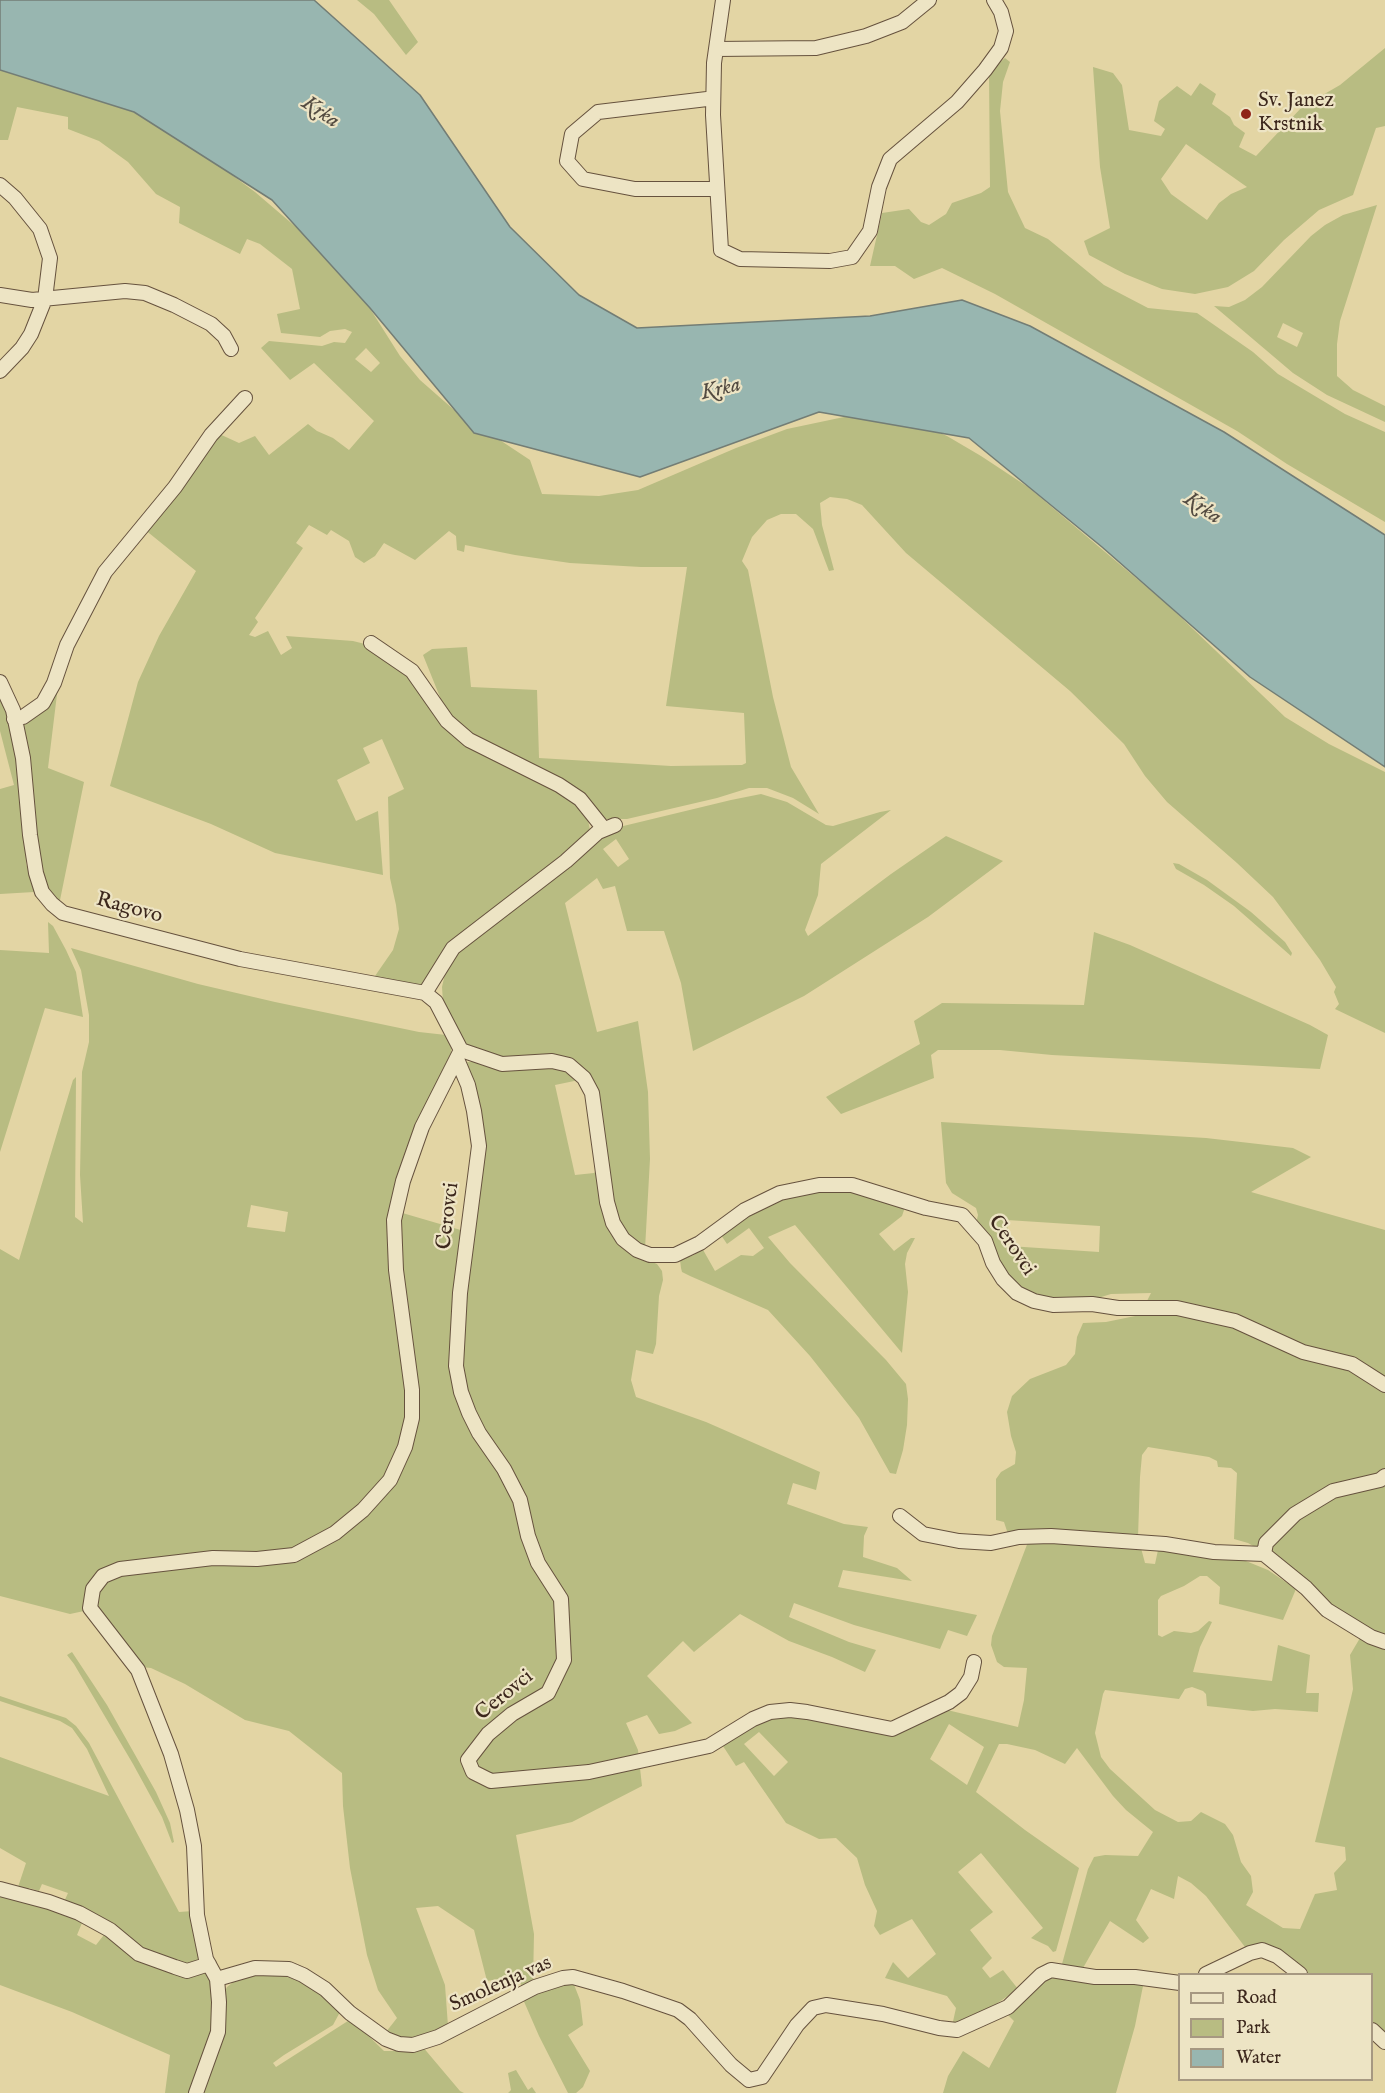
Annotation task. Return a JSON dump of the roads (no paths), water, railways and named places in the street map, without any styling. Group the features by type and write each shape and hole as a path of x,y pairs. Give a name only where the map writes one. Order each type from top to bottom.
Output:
{"street":[{"path":"723,0 716,49 713,115 721,250 740,259 774,261 830,261 852,257 870,231 879,187 890,159 957,102 985,70 1000,48 1006,31 1001,12 994,0"},
{"path":"716,49 816,48 866,36 902,22 929,0"},
{"path":"707,99 598,112 572,135 567,161 583,179 635,189 717,189"},
{"path":"0,185 15,198 40,229 50,258 45,299 31,334 22,348 0,371"},
{"path":"0,296 45,299 125,291 145,293 212,324 224,336 231,349"},
{"path":"14,719 36,710 47,697 67,645 105,573 175,487 211,435 245,398"},
{"path":"196,2093 218,2032 219,2002 217,1979 209,1964 197,1914 194,1846 187,1810 171,1754 138,1670 90,1608 93,1589 103,1576 120,1569 213,1558 257,1560 294,1555 335,1533 363,1509 390,1480 405,1447 412,1418 411,1379 396,1270 394,1220 422,1127 459,1054 436,1002 425,993 453,948 609,827 580,799 559,785 469,740 447,721 412,671 370,643"},
{"name":"Ragovo","path":"0,682 13,710 23,758 36,873 42,891 51,904 63,913 240,959 425,993"},
{"name":"Cerovci","path":"974,1662 971,1677 961,1694 892,1729 807,1712 790,1710 770,1712 753,1719 709,1746 693,1751 661,1755 589,1772 490,1780 473,1772 468,1760 488,1734 512,1714 548,1693 564,1660 561,1599 538,1563 528,1536 520,1500 504,1469 479,1433 469,1413 461,1392 456,1366 460,1293 479,1146 470,1094 459,1054 502,1064 552,1061 569,1065 584,1078 592,1093 607,1202 613,1223 623,1239 638,1250 650,1255 675,1255 700,1243 745,1210 780,1194 819,1185 852,1185 926,1208 962,1215 986,1241 993,1263 1003,1279 1017,1293 1034,1301 1053,1305 1092,1304 1118,1308 1177,1308 1235,1321 1303,1352 1352,1364 1385,1385"},
{"path":"1264,1554 1266,1543 1295,1514 1333,1491 1380,1480 1385,1476"},
{"path":"900,1516 923,1534 959,1541 991,1543 1019,1537 1051,1536 1165,1544 1214,1552 1264,1554 1306,1588 1327,1610 1371,1637 1385,1642"},
{"path":"0,1889 49,1902 79,1913 110,1930 139,1954 175,1967 187,1971 209,1964"},
{"path":"1208,1973 1250,1953 1262,1950 1277,1956 1299,1973"},
{"name":"Smolenja vas","path":"217,1979 255,1968 289,1969 325,1989 350,2013 386,2039 399,2044 413,2045 438,2037 535,1988 563,1978 573,1977 678,2010 690,2019 731,2065 749,2080 762,2077 797,2025 813,2008 826,2005 883,2014 939,2028 957,2030 1008,2007 1041,1975 1051,1970 1095,1977 1135,1977 1178,1983"},
{"path":"1373,2032 1385,2042"}],"water":[{"name":"Krka","path":"0,0 314,0 420,95 510,227 579,295 637,328 870,316 962,300 1030,326 1224,432 1385,535 1385,767 1250,677 1102,547 969,438 819,412 640,477 474,433 370,308 272,200 134,112 0,70"}],"place":[{"name":"Sv. Janez Krstnik","path":"1246,114"}]}
